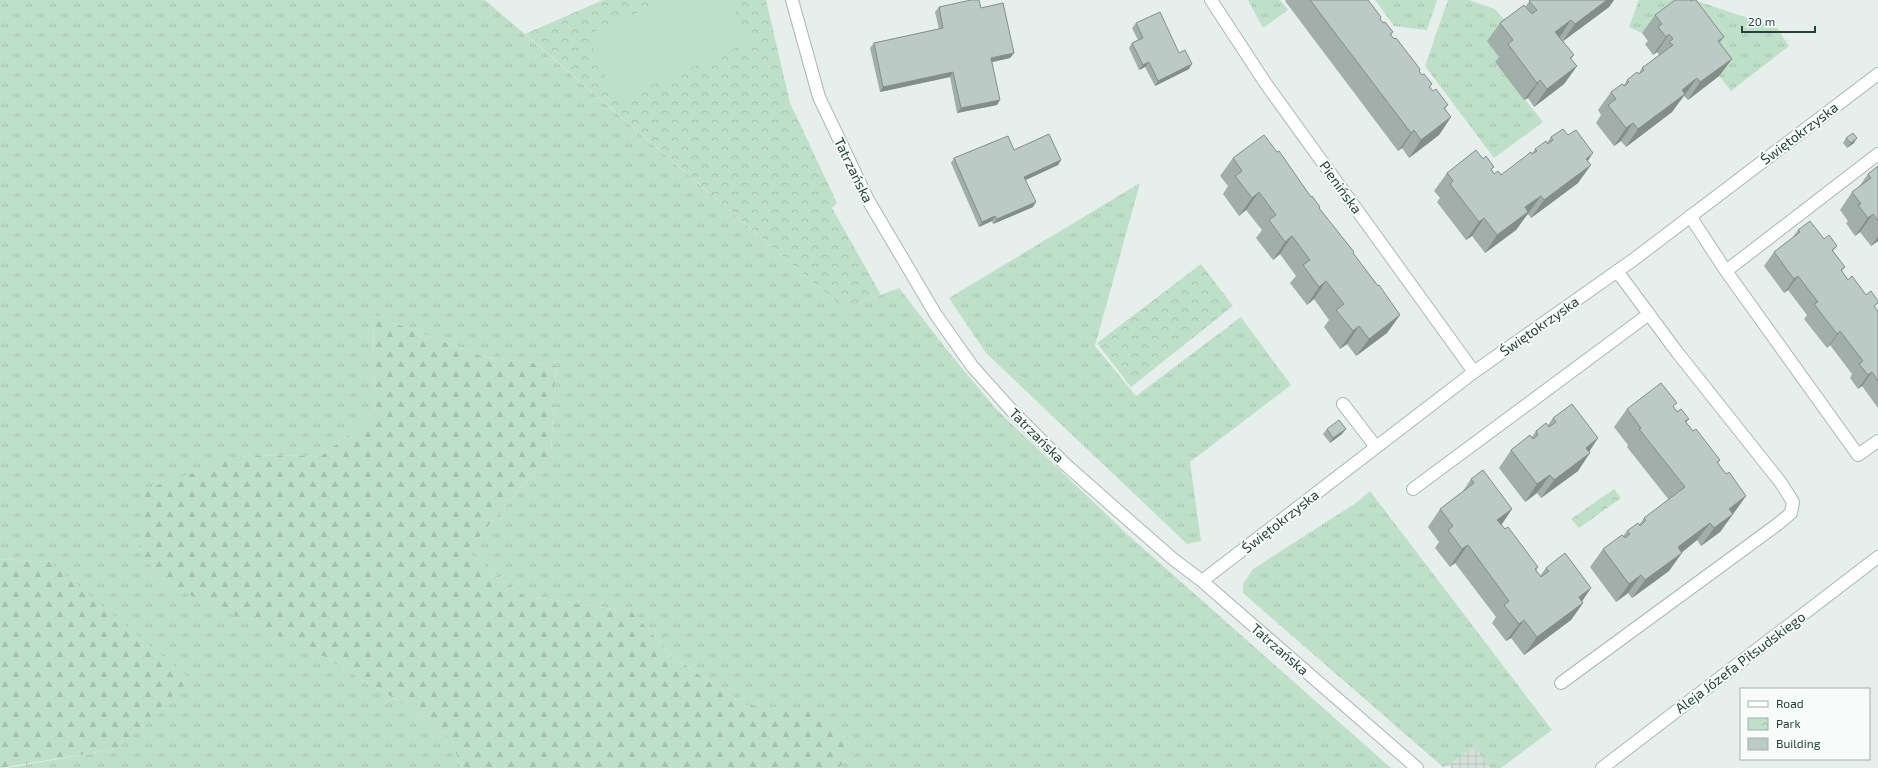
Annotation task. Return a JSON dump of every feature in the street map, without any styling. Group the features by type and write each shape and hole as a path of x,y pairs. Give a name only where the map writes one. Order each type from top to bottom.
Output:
{"street":[{"name":"Tatrzańska","path":"792,0 819,97 868,200 936,315 972,366 1014,413 1065,464 1116,510 1173,559 1202,581 1417,768"},
{"name":"Pienińska","path":"1211,0 1266,84 1474,372"},
{"name":"Świętokrzyska","path":"1202,581 1474,372 1617,271 1878,74"},
{"path":"1726,271 1878,154"},
{"path":"1690,216 1726,271 1858,455 1878,441"},
{"path":"1561,683 1791,513 1793,502 1781,483 1617,271"},
{"path":"1413,489 1649,314"},
{"path":"1343,404 1376,447"},
{"name":"Aleja Józefa Piłsudskiego","path":"1602,768 1878,557"}],"shaded area":[{"path":"1474,747 1490,768 1451,768 1449,765"}],"green space":[{"path":"0,0 485,0 844,309 899,288 951,355 997,410 1127,534 1391,768 839,768 854,750 819,711 744,705 673,657 632,612 522,595 467,551 551,452 556,366 484,357 373,315 375,415 321,456 244,455 323,656 400,702 451,738 461,768 7,768 116,749 51,562 0,559"},
{"path":"603,0 766,0 790,103 837,203 832,208 881,295 844,309 525,34"},
{"path":"665,0 730,0 749,42 617,101 587,35"},
{"path":"1248,0 1280,0 1288,10 1263,28"},
{"path":"1375,0 1437,0 1427,30 1394,26"},
{"path":"1448,0 1469,0 1495,9 1509,25 1500,58 1495,62 1543,122 1494,158 1425,66"},
{"path":"1639,0 1694,0 1777,28 1789,46 1731,91 1672,11 1642,33 1629,27"},
{"path":"1140,183 1095,346 1136,396 1241,317 1291,385 1190,462 1201,541 1187,544 986,353 949,298"},
{"path":"1201,264 1233,306 1131,387 1097,343"},
{"path":"373,315 484,357 556,366 551,452 467,551 522,595 632,612 673,657 744,705 819,710 854,750 839,768 461,768 451,738 400,702 323,656 159,581 139,547 143,490 244,455 321,456 375,415"},
{"path":"1614,489 1621,498 1579,528 1571,519"},
{"path":"1370,491 1552,730 1501,768 1490,768 1474,747 1449,765 1443,767 1243,593 1243,584 1253,569 1356,503"},
{"path":"0,559 50,562 191,679 116,749 0,768"}],"building":[{"path":"971,0 979,0 981,8 1003,3 1014,53 991,58 1000,100 961,108 953,72 883,87 874,43 943,28 939,7"},
{"path":"1310,0 1368,0 1381,17 1380,19 1383,23 1385,22 1393,32 1390,34 1394,39 1396,38 1420,69 1419,71 1422,75 1424,74 1432,84 1429,87 1433,91 1436,89 1448,105 1444,108 1451,117 1421,140 1414,130 1411,133"},
{"path":"1607,0 1575,24 1571,20 1555,32 1574,55 1570,58 1577,66 1547,89 1540,80 1537,83 1508,44 1513,40 1500,23 1524,5 1532,14 1537,10 1529,1"},
{"path":"1675,0 1696,0 1724,37 1718,41 1732,59 1700,82 1697,78 1682,90 1685,94 1638,129 1633,123 1626,128 1608,105 1616,99 1611,92 1622,84 1625,86 1629,82 1627,80 1637,72 1639,74 1644,70 1642,68 1673,45 1669,42 1673,39 1669,34 1666,37 1658,27 1662,24 1655,15"},
{"path":"1160,12 1179,53 1185,50 1192,64 1158,81 1149,62 1143,65 1132,43 1143,38 1136,23"},
{"path":"1563,129 1568,135 1576,130 1593,153 1586,159 1591,165 1544,200 1541,196 1525,207 1528,212 1497,235 1484,218 1479,222 1450,184 1453,181 1447,173 1476,150 1483,159 1486,156 1494,167 1491,169 1494,174 1498,171 1501,175 1531,152 1532,154 1537,151 1535,149 1546,141 1548,144 1553,140 1551,137"},
{"path":"1853,133 1857,138 1851,143 1846,138"},
{"path":"1049,134 1061,160 1024,177 1036,202 997,219 995,216 982,222 954,158 1008,136 1014,150"},
{"path":"1264,135 1277,152 1279,151 1311,197 1312,196 1320,207 1319,208 1354,252 1353,253 1378,286 1379,285 1400,315 1369,339 1359,326 1353,331 1336,310 1344,304 1326,281 1319,287 1303,265 1310,260 1292,236 1285,242 1269,220 1276,215 1259,192 1252,198 1235,176 1242,171 1233,158"},
{"path":"1878,166 1878,221 1873,214 1868,218 1858,205 1861,204 1852,192 1871,178 1868,174"},
{"path":"1810,221 1824,239 1829,235 1837,246 1832,250 1845,267 1841,270 1848,280 1852,276 1866,295 1871,291 1878,301 1878,303 1874,306 1878,311 1878,381 1872,372 1868,375 1859,364 1863,361 1840,331 1837,334 1814,304 1818,302 1798,276 1794,279 1774,252 1800,232 1798,230"},
{"path":"1661,383 1677,403 1673,406 1677,412 1681,409 1689,419 1685,421 1693,431 1696,429 1720,460 1717,462 1726,474 1729,472 1746,496 1729,509 1733,514 1714,528 1710,523 1678,547 1682,553 1645,580 1641,575 1629,584 1603,549 1622,535 1625,538 1630,534 1627,531 1638,523 1640,526 1646,520 1644,518 1685,487 1639,429 1641,428 1627,409"},
{"path":"1572,404 1598,438 1586,448 1590,453 1554,480 1550,475 1537,484 1511,450 1530,435 1533,439 1538,435 1536,431 1546,423 1549,427 1556,422 1553,418"},
{"path":"1339,420 1346,429 1333,438 1327,429"},
{"path":"1483,470 1512,509 1497,520 1505,529 1508,527 1538,567 1535,569 1541,577 1549,571 1546,568 1565,553 1591,588 1579,597 1583,603 1537,637 1524,620 1519,624 1504,605 1509,601 1468,545 1462,549 1448,530 1453,526 1440,509 1474,483 1471,479"}]}
